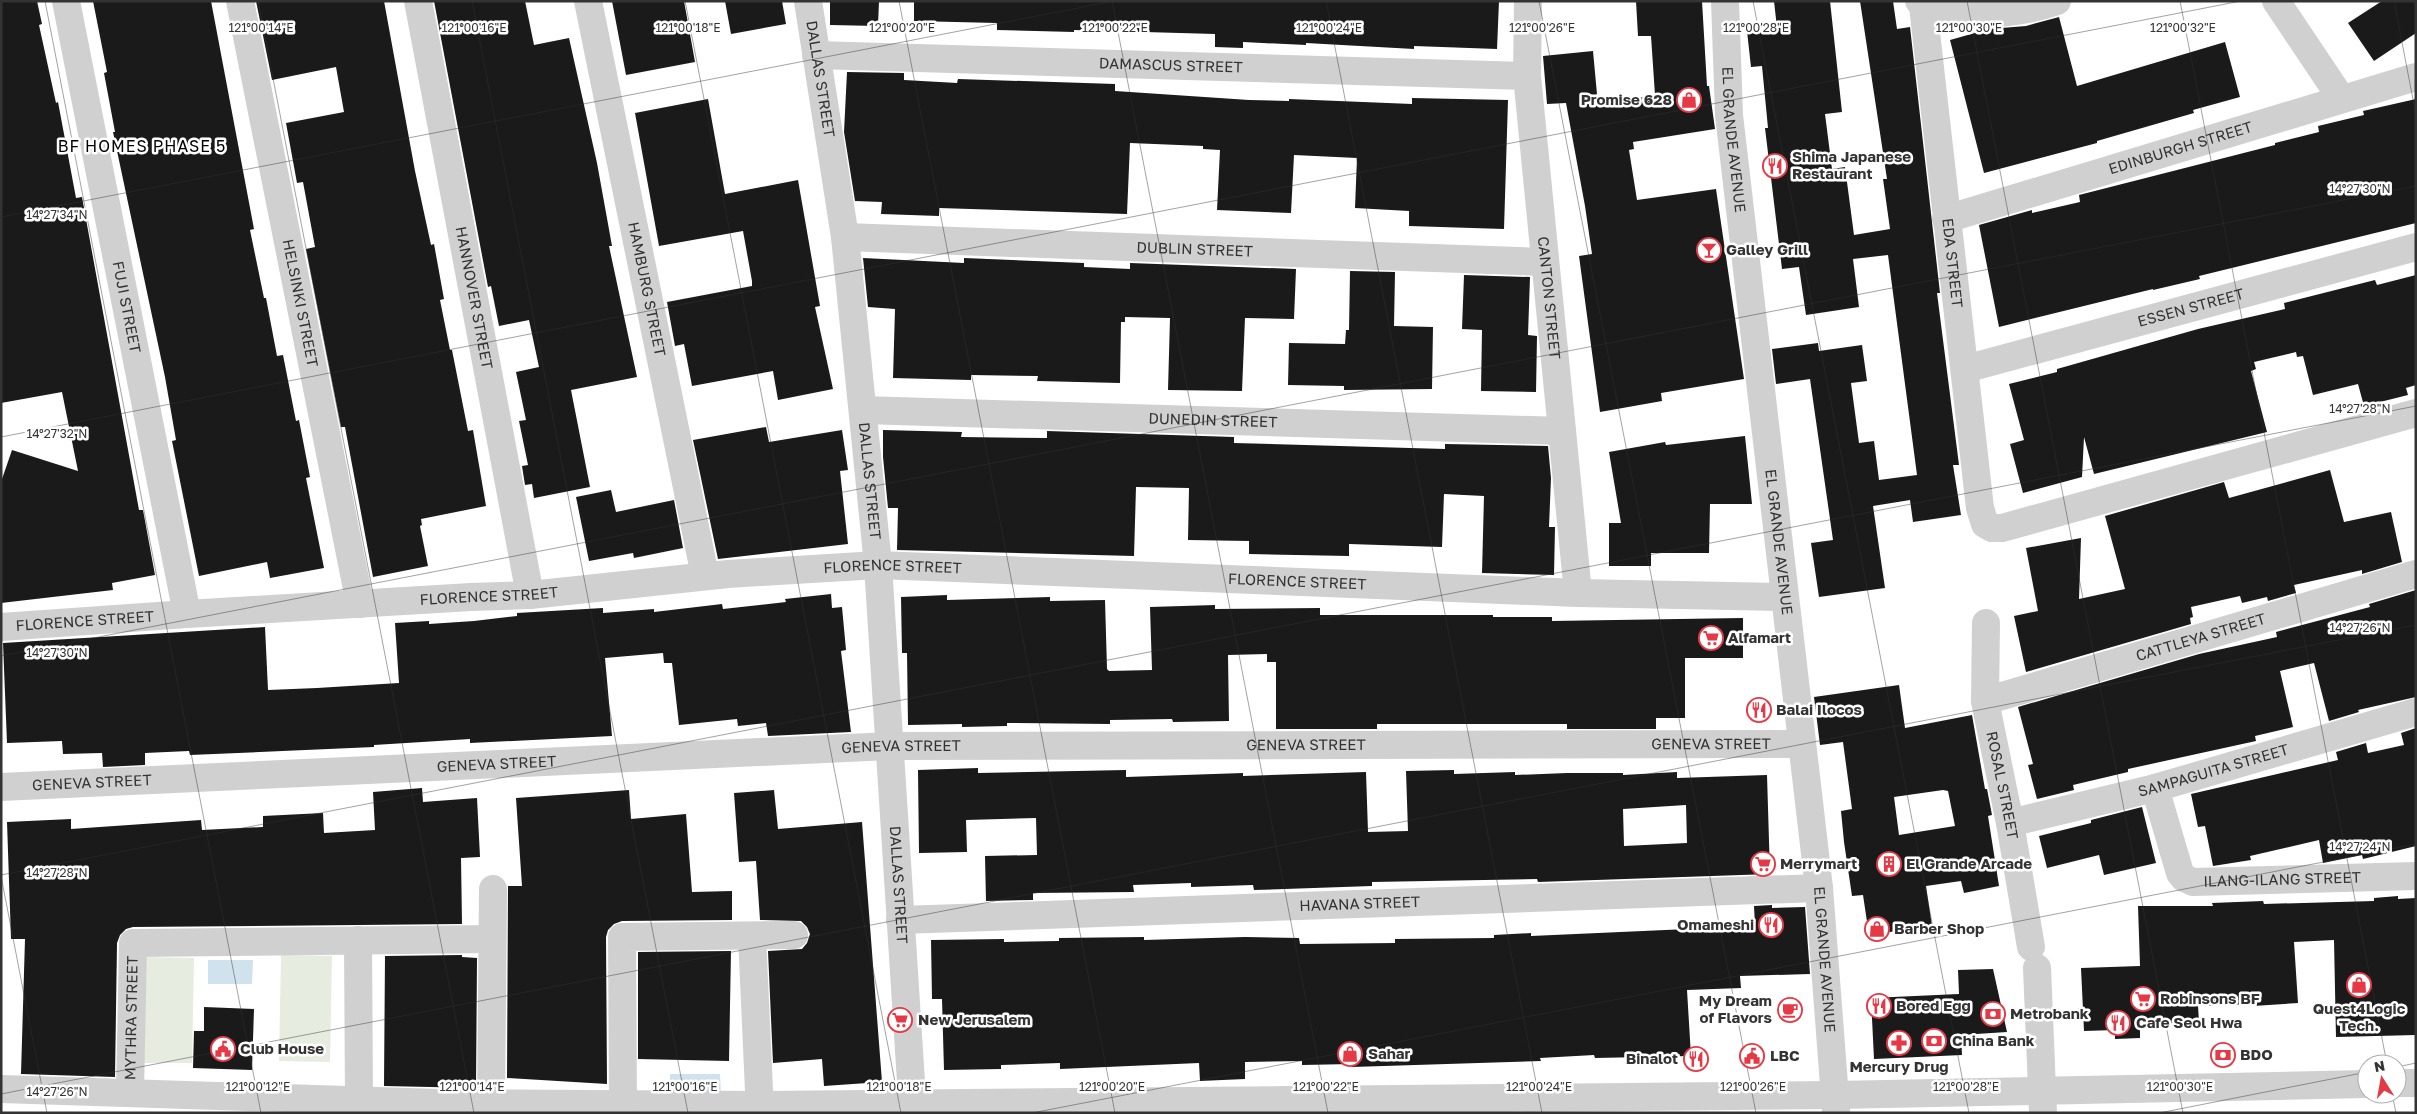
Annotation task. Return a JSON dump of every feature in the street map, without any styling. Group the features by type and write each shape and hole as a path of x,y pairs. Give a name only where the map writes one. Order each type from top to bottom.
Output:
{"street":[{"name":"FUJI STREET","path":"66,1 187,614"},
{"name":"HELSINKI STREET","path":"240,1 360,604"},
{"name":"HANNOVER STREET","path":"418,1 530,595"},
{"name":"HAMBURG STREET","path":"588,1 705,576"},
{"name":"DALLAS STREET","path":"808,1 845,237 878,565 912,1108"},
{"name":"CANTON STREET","path":"1528,1 1527,76 1578,593"},
{"name":"EL GRANDE AVENUE","path":"1725,1 1729,114 1819,888 1836,1104"},
{"path":"2276,1 2341,98"},
{"path":"1921,4 1953,13 1995,15 2043,4"},
{"name":"EDA STREET","path":"1921,4 1980,508 1985,524 1992,528 2002,528 2416,413"},
{"name":"DAMASCUS STREET","path":"816,55 1527,76"},
{"name":"EDINBURGH STREET","path":"1946,220 2416,76"},
{"name":"DUBLIN STREET","path":"845,237 1546,262"},
{"name":"ESSEN STREET","path":"1965,369 2416,247"},
{"name":"DUNEDIN STREET","path":"863,410 1562,431"},
{"name":"FLORENCE STREET","path":"1,627 187,614 530,595 705,576 878,565 1578,593 1785,597"},
{"name":"CATTLEYA STREET","path":"1985,701 2416,574"},
{"name":"ROSAL STREET","path":"1986,623 1985,701 2034,957 2042,1102"},
{"name":"SAMPAGUITA STREET","path":"2010,824 2156,788 2416,712"},
{"name":"GENEVA STREET","path":"1,787 890,746 1802,744"},
{"name":"ILANG-ILANG STREET","path":"2156,788 2180,873 2184,878 2193,882 2416,876"},
{"name":"HAVANA STREET","path":"900,920 1819,888"},
{"path":"491,1104 493,889"},
{"path":"623,1105 622,937 794,935"},
{"path":"752,936 760,1109"},
{"path":"359,1100 358,940 492,939"},
{"name":"MYTHRA STREET","path":"130,1093 133,943 358,940"},
{"path":"1,1089 130,1093 251,1105 359,1100 438,1108 491,1104 573,1109 623,1105 760,1109 2042,1102 2357,1085"}],"shaded area":[{"path":"281,955 332,956 330,1062 279,1061"},
{"path":"144,957 194,958 192,1063 141,1063"}],"water":[{"path":"208,960 253,960 252,984 208,984"},
{"path":"670,1074 720,1074 721,1096 670,1095"}],"building":[{"path":"1,1 37,1 42,24 39,25 56,103 58,102 76,198 82,197 139,510 143,510 155,575 112,583 113,590 1,603 1,482 12,450 78,471 62,392 1,403"},
{"path":"93,1 211,1 254,229 250,230 277,356 283,355 296,421 299,420 310,477 306,478 324,568 270,578 267,562 199,576 172,441 176,440 165,377 113,132 115,132 104,73 107,72"},
{"path":"256,1 384,1 415,171 431,245 434,244 444,299 440,300 450,350 452,350 468,431 473,430 486,506 421,519 422,525 420,526 428,566 373,577 345,427 341,427 306,249 315,247 303,182 297,183 286,123 344,112 336,67 272,80"},
{"path":"434,1 525,1 534,45 569,38 597,163 612,246 609,246 637,377 571,390 590,487 534,498 532,484 525,485 522,466 528,465 519,421 526,420 516,372 539,367 529,320 499,326 491,286 488,287"},
{"path":"612,1 684,1 695,62 626,75"},
{"path":"725,1 782,1 786,24 731,34"},
{"path":"830,1 879,1 878,26 830,25"},
{"path":"914,1 1499,1 1497,49 1414,46 1414,49 1306,43 1306,45 1243,42 1243,48 1215,47 1215,34 997,30 997,23 914,21"},
{"path":"1636,1 1702,1 1707,86 1709,86 1715,129 1633,142 1634,149 1629,150 1637,200 1716,189 1744,379 1661,393 1662,401 1600,412 1579,256 1592,254 1585,206 1566,103 1547,104 1543,56 1593,51 1598,105 1655,95 1651,36 1638,36"},
{"path":"1774,1 1830,1 1842,112 1825,114 1832,169 1845,167 1854,235 1890,229 1883,179 1887,179 1860,1 1893,1 1897,29 1910,27 1940,293 1937,293 1959,465 1953,465 1961,515 1913,522 1910,500 1873,506 1885,588 1819,597 1811,543 1833,540 1810,379 1776,384 1772,349 1818,343 1819,351 1862,345 1867,381 1851,383 1859,443 1874,441 1879,480 1917,475 1888,255 1853,259 1859,307 1806,315 1799,267 1782,269 1765,128 1768,128 1762,66 1751,67 1747,31 1777,28"},
{"path":"2382,1 2416,1 2416,33 2374,61 2348,23"},
{"path":"2059,17 2077,86 2225,42 2240,97 2193,110 2194,113 2097,141 2097,143 1984,173 1950,40 1989,29 2026,26"},
{"path":"847,72 904,73 904,80 957,83 958,79 1115,84 1115,91 1249,100 1289,101 1289,99 1412,104 1412,98 1508,100 1504,229 1409,226 1409,211 1355,208 1357,158 1294,155 1291,213 1217,210 1220,150 1203,149 1203,146 1130,143 1127,214 939,208 939,216 881,214 882,202 855,201 844,132"},
{"path":"708,99 725,194 798,180 820,306 815,307 833,389 778,400 773,371 692,386 684,344 675,346 667,302 752,286 743,231 659,246 635,113"},
{"path":"2416,99 2416,223 2199,276 2200,279 1999,327 1979,225 2032,210 2032,213 2080,202 2079,195 2275,145 2275,143 2319,132 2318,126 2364,115 2363,111"},
{"path":"863,258 964,263 964,258 1084,263 1084,267 1130,269 1130,263 1296,269 1294,319 1245,318 1242,391 1168,390 1170,318 1125,317 1125,322 1121,322 1120,383 1037,381 1038,376 971,375 971,380 893,378 895,309 868,307"},
{"path":"1350,271 1395,272 1394,326 1433,327 1432,389 1344,390 1344,386 1288,385 1289,343 1345,344 1346,330 1349,330"},
{"path":"1464,275 1530,277 1528,335 1537,336 1536,392 1481,391 1482,330 1462,329"},
{"path":"2416,275 2416,385 2406,388 2408,395 2364,406 2358,384 2313,395 2303,356 2297,357 2296,352 2254,362 2256,369 2251,371 2267,432 2094,474 2084,437 2082,477 2023,493 2010,444 2024,440 2009,384 2057,372 2057,369 2198,329 2285,309 2284,303 2375,280 2377,285"},
{"path":"766,427 769,442 842,430 848,470 840,471 848,544 718,559 693,440"},
{"path":"883,430 962,432 961,437 1047,438 1047,431 1234,437 1234,443 1445,449 1445,444 1548,446 1551,478 1549,527 1555,527 1554,575 1482,573 1484,496 1444,494 1442,547 1349,544 1349,556 1249,554 1249,541 1188,540 1189,488 1136,487 1134,556 897,550 898,508 888,508 883,457"},
{"path":"1745,436 1752,504 1710,504 1709,553 1651,553 1651,566 1609,566 1609,523 1621,523 1609,452 1665,442 1666,445"},
{"path":"2330,470 2344,522 2391,512 2402,562 2362,574 2362,570 2294,585 2296,593 2268,601 2267,597 2242,603 2240,596 2191,607 2193,617 2190,618 2191,624 2026,672 2014,616 2038,611 2026,548 2081,538 2079,599 2125,589 2105,516 2224,482 2229,498"},
{"path":"611,490 616,512 674,500 683,548 634,558 633,553 589,561 576,497"},
{"path":"2416,590 2416,697 2358,710 2359,712 2329,721 2314,663 2280,671 2293,727 2255,736 2256,741 2128,769 2128,772 2073,785 2074,790 2037,799 2028,765 2033,764 2018,707 2199,654 2277,637 2276,632 2370,607 2369,604"},
{"path":"831,594 832,608 842,607 846,650 841,651 851,732 768,736 766,723 738,726 737,719 679,725 672,663 664,663 663,653 605,658 612,736 470,743 470,739 374,745 374,747 190,755 189,751 145,753 145,765 103,767 102,753 63,754 62,741 7,743 3,643 265,627 268,690 317,688 399,683 395,623 429,621 429,624 474,621 517,616 517,613 603,608 603,613 654,609 654,612 722,604 723,609 786,602 785,599"},
{"path":"947,595 947,600 1050,597 1050,601 1105,600 1107,669 1109,671 1152,670 1150,607 1215,605 1215,609 1320,608 1320,615 1493,615 1493,617 1552,617 1552,621 1743,618 1743,658 1685,658 1685,718 1656,718 1656,729 1567,729 1567,724 1377,724 1377,729 1276,729 1276,662 1267,662 1267,654 1228,655 1229,721 1173,722 1172,719 1110,720 1110,724 1007,723 1007,726 962,727 962,724 908,725 907,653 902,653 901,597"},
{"path":"1899,685 1905,728 1972,715 1985,789 1987,789 1992,815 1988,816 1999,886 1964,893 1961,881 1926,886 1932,926 1869,935 1863,895 1852,896 1844,842 1841,811 1852,809 1843,742 1820,745 1814,697","holes":["1943,790 1948,791 1955,826 1899,835 1894,797"]},
{"path":"2416,728 2416,846 2363,859 2362,855 2323,863 2319,840 2250,856 2251,860 2213,866 2205,826 2198,827 2191,794 2338,760 2336,752 2366,743 2368,753 2404,745 2401,733"},
{"path":"978,768 978,773 1126,770 1126,777 1243,773 1243,776 1366,772 1368,832 1408,831 1406,771 1454,770 1454,774 1515,772 1515,775 1623,773 1623,775 1677,772 1677,778 1767,775 1770,874 1538,882 1537,879 1372,882 1372,886 1254,890 1253,885 1191,887 1191,883 1133,885 1134,892 1033,893 1033,900 986,901 985,856 1037,855 1036,818 966,820 967,852 919,853 918,770","holes":["1686,805 1687,843 1624,846 1623,809"]},
{"path":"422,788 423,802 477,798 480,857 461,858 462,924 133,927 126,929 120,935 117,943 115,1077 21,1074 25,939 11,939 7,822 71,819 71,829 201,820 202,830 263,827 263,816 323,813 324,833 375,830 373,792"},
{"path":"629,790 631,819 686,814 692,892 732,891 732,920 622,921 614,924 608,930 606,937 607,1084 507,1078 508,886 522,886 516,798"},
{"path":"774,790 778,829 862,822 882,1082 824,1086 822,1059 773,1063 768,951 802,949 807,943 810,934 807,927 801,921 760,920 756,861 739,862 734,793"},
{"path":"2142,807 2156,863 2104,875 2099,855 2047,868 2039,836 2091,823 2091,820"},
{"path":"2398,896 2398,899 2416,898 2416,1035 2336,1037 2334,940 2294,942 2298,1003 2253,1006 2253,1004 2198,1006 2199,1022 2140,1024 2140,1038 2115,1039 2115,1030 2084,1031 2081,968 2140,966 2138,906 2213,906 2212,903 2263,901 2264,904 2374,901 2374,898"},
{"path":"1772,905 1772,908 1805,907 1810,974 1740,976 1741,988 1687,990 1691,1056 1595,1058 1594,1055 1540,1058 1541,1061 1352,1067 1352,1064 1302,1065 1302,1061 1245,1062 1245,1079 1200,1081 1199,1063 1060,1069 1060,1063 1001,1065 1001,1069 944,1070 942,999 932,999 931,940 1004,939 1004,942 1059,941 1059,938 1144,937 1144,940 1245,937 1299,938 1300,944 1395,943 1395,939 1494,938 1494,935 1531,933 1531,936 1755,926 1754,906"},
{"path":"731,951 729,1061 638,1059 638,952"},
{"path":"462,955 462,957 477,958 476,1088 384,1086 385,956"},
{"path":"1993,969 2007,1032 1961,1035 1962,1055 1874,1059 1871,998 1959,994 1958,970"},
{"name":"Club House","path":"204,1007 254,1009 252,1070 193,1068 194,1031 204,1031"}],"place":[{"name":"Promise 628","path":"1689,100"},
{"name":"Shima Japanese Restaurant","path":"1775,166"},
{"name":"Galley Grill","path":"1709,250"},
{"name":"Alfamart","path":"1711,638"},
{"name":"Balai Ilocos","path":"1759,710"},
{"name":"Merrymart","path":"1763,864"},
{"name":"El Grande Arcade","path":"1889,864"},
{"name":"Omameshi","path":"1771,925"},
{"name":"Barber Shop","path":"1877,929"},
{"name":"Quest4Logic Tech.","path":"2359,985"},
{"name":"Robinsons BF","path":"2143,999"},
{"name":"Bored Egg","path":"1879,1006"},
{"name":"My Dream of Flavors","path":"1790,1010"},
{"name":"Metrobank","path":"1993,1014"},
{"name":"New Jerusalem","path":"900,1020"},
{"name":"Cafe Seol Hwa","path":"2118,1023"},
{"name":"China Bank","path":"1934,1041"},
{"name":"Mercury Drug","path":"1899,1043"},
{"name":"Club House","path":"223,1049"},
{"name":"Sahar","path":"1350,1054"},
{"name":"BDO","path":"2223,1055"},
{"name":"LBC","path":"1752,1056"},
{"name":"Binalot","path":"1696,1059"}],"district":[{"name":"BF HOMES PHASE 5","path":"142,146"}]}
